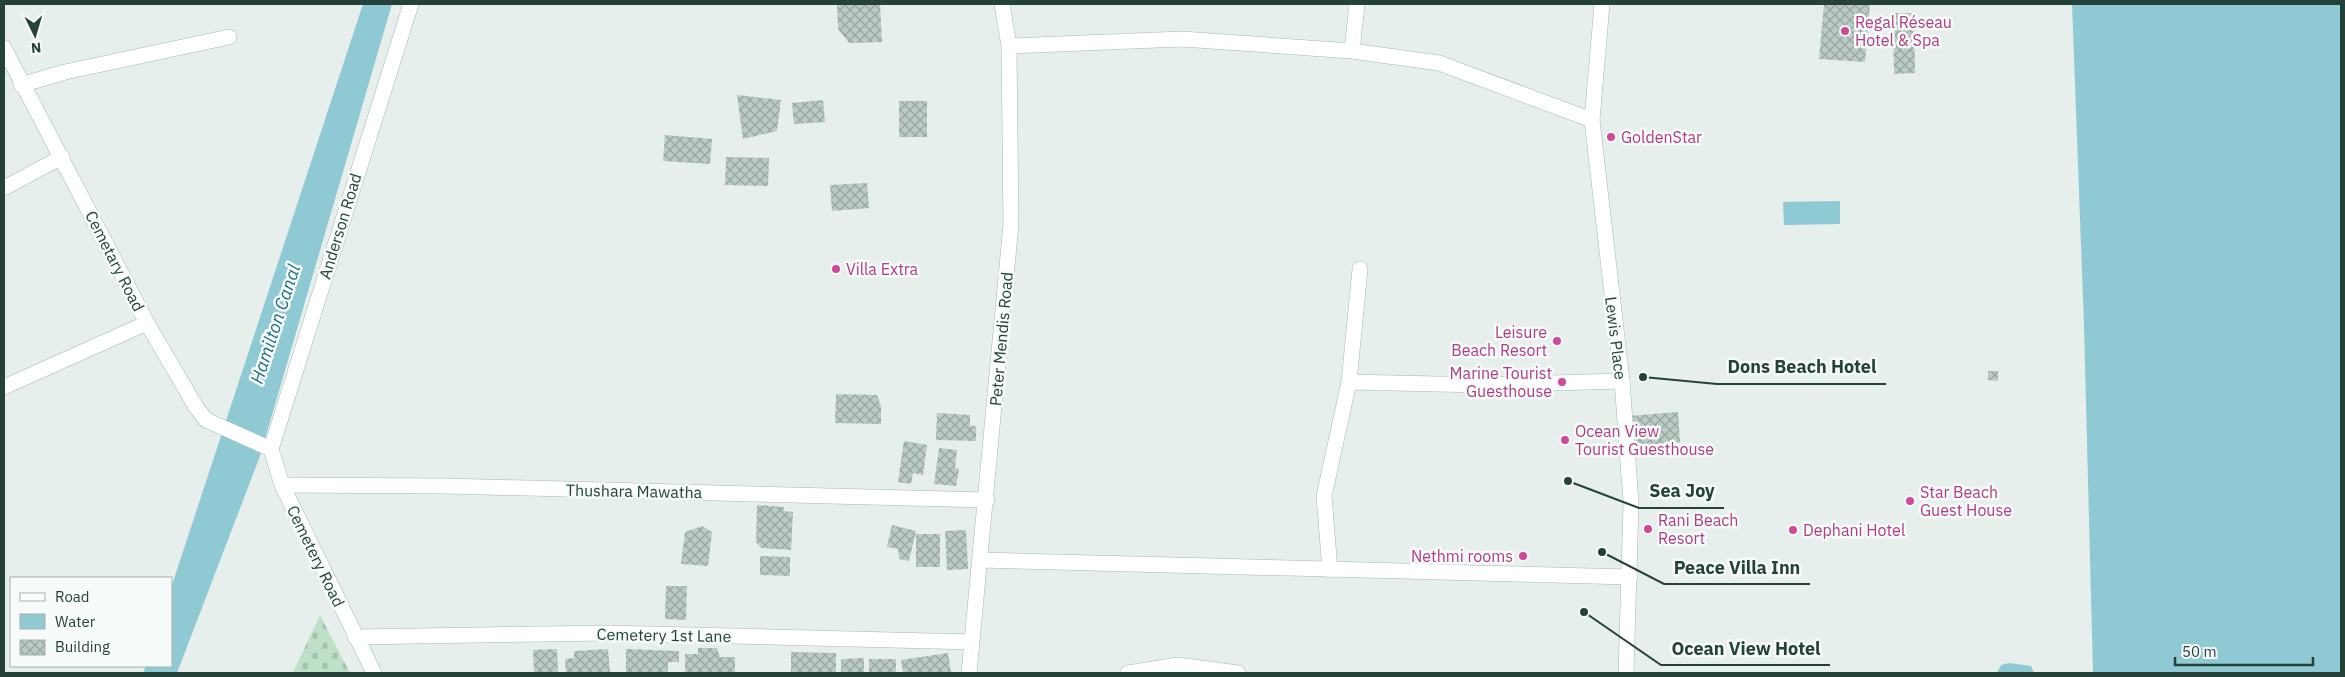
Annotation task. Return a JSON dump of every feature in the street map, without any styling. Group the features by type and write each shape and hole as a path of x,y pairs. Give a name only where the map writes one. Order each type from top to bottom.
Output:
{"street":[{"name":"Anderson Road","path":"265,446 410,4"},
{"name":"Peter Mendis Road","path":"969,673 987,500 1011,224 1008,46 1002,4"},
{"path":"1352,52 1357,4"},
{"name":"Lewis Place","path":"1602,4 1592,120 1622,381 1631,503 1626,673"},
{"path":"22,85 64,72 229,37"},
{"path":"1008,46 1182,40 1352,52 1438,63 1592,120"},
{"name":"Cemetary Road","path":"4,48 147,323 196,407 206,420 265,446"},
{"path":"4,188 62,157"},
{"path":"1330,570 1324,496 1349,382 1360,269"},
{"path":"4,387 147,323"},
{"path":"1349,382 1482,385 1622,381"},
{"name":"Cemetery Road","path":"265,446 282,485 374,673"},
{"name":"Thushara Mawatha","path":"282,485 446,486 987,500"},
{"path":"981,560 1630,577"},
{"name":"Cemetery 1st Lane","path":"356,637 607,633 972,642"},
{"path":"1128,673 1178,665 1238,673"}],"green space":[{"path":"320,615 350,673 293,673"}],"water":[{"name":"Hamilton Canal","path":"363,4 392,4 260,456 177,673 143,673 146,667 172,667 172,585"},
{"path":"2072,4 2341,4 2341,673 2093,673 2084,326"},
{"path":"1840,201 1840,224 1784,225 1783,202"},
{"path":"2009,663 2031,666 2034,673 1997,673 2001,665"}],"building":[{"path":"837,4 880,4 882,42 849,43 838,29"},
{"name":"Regal Réseau Hotel & Spa","path":"1824,4 1870,4 1865,62 1819,59"},
{"path":"1893,13 1914,13 1915,73 1894,74"},
{"path":"737,95 781,100 777,131 743,139"},
{"path":"823,100 825,122 794,124 792,103"},
{"path":"899,101 927,101 927,137 899,137"},
{"path":"665,135 712,139 710,164 663,161"},
{"path":"726,157 769,158 768,186 725,185"},
{"path":"867,183 869,208 832,211 830,185"},
{"path":"1988,371 1998,371 1998,381 1988,380"},
{"path":"836,394 877,395 881,406 881,424 835,423"},
{"path":"1678,412 1680,442 1631,446 1629,416"},
{"path":"937,413 970,415 970,426 976,426 976,441 936,440"},
{"path":"904,441 927,445 923,475 913,473 911,484 898,482"},
{"path":"939,448 957,450 955,468 959,469 956,486 934,484"},
{"path":"757,505 784,507 784,511 793,512 791,550 761,548 756,542"},
{"path":"892,525 916,531 909,561 899,559 898,549 887,547"},
{"path":"702,526 712,532 708,566 681,564 685,532"},
{"path":"966,530 968,569 947,570 945,531"},
{"path":"916,534 940,534 940,567 916,567"},
{"path":"760,556 790,557 790,576 760,575"},
{"path":"666,586 687,586 686,620 665,619"},
{"path":"698,648 717,648 720,657 735,657 735,673 685,673 685,654 698,654"},
{"path":"557,649 558,673 534,673 533,650"},
{"path":"608,649 610,673 566,673 565,659 574,658 574,651"},
{"path":"626,649 679,651 679,662 668,662 668,673 626,673"},
{"path":"791,652 836,653 836,673 791,673"},
{"path":"948,653 951,673 903,673 901,660"},
{"path":"864,658 864,673 841,673 841,659"},
{"path":"869,659 896,659 896,673 869,673"}],"place":[{"name":"Regal Réseau Hotel & Spa","path":"1845,31"},
{"name":"GoldenStar","path":"1611,137"},
{"name":"Villa Extra","path":"836,269"},
{"name":"Leisure Beach Resort","path":"1557,341"},
{"name":"Dons Beach Hotel","path":"1643,377"},
{"name":"Marine Tourist Guesthouse","path":"1562,382"},
{"name":"Ocean View Tourist Guesthouse","path":"1565,440"},
{"name":"Sea Joy","path":"1568,481"},
{"name":"Star Beach Guest House","path":"1910,501"},
{"name":"Rani Beach Resort","path":"1648,529"},
{"name":"Dephani Hotel","path":"1793,530"},
{"name":"Peace Villa Inn","path":"1602,552"},
{"name":"Nethmi rooms","path":"1523,556"},
{"name":"Ocean View Hotel","path":"1584,612"}]}
